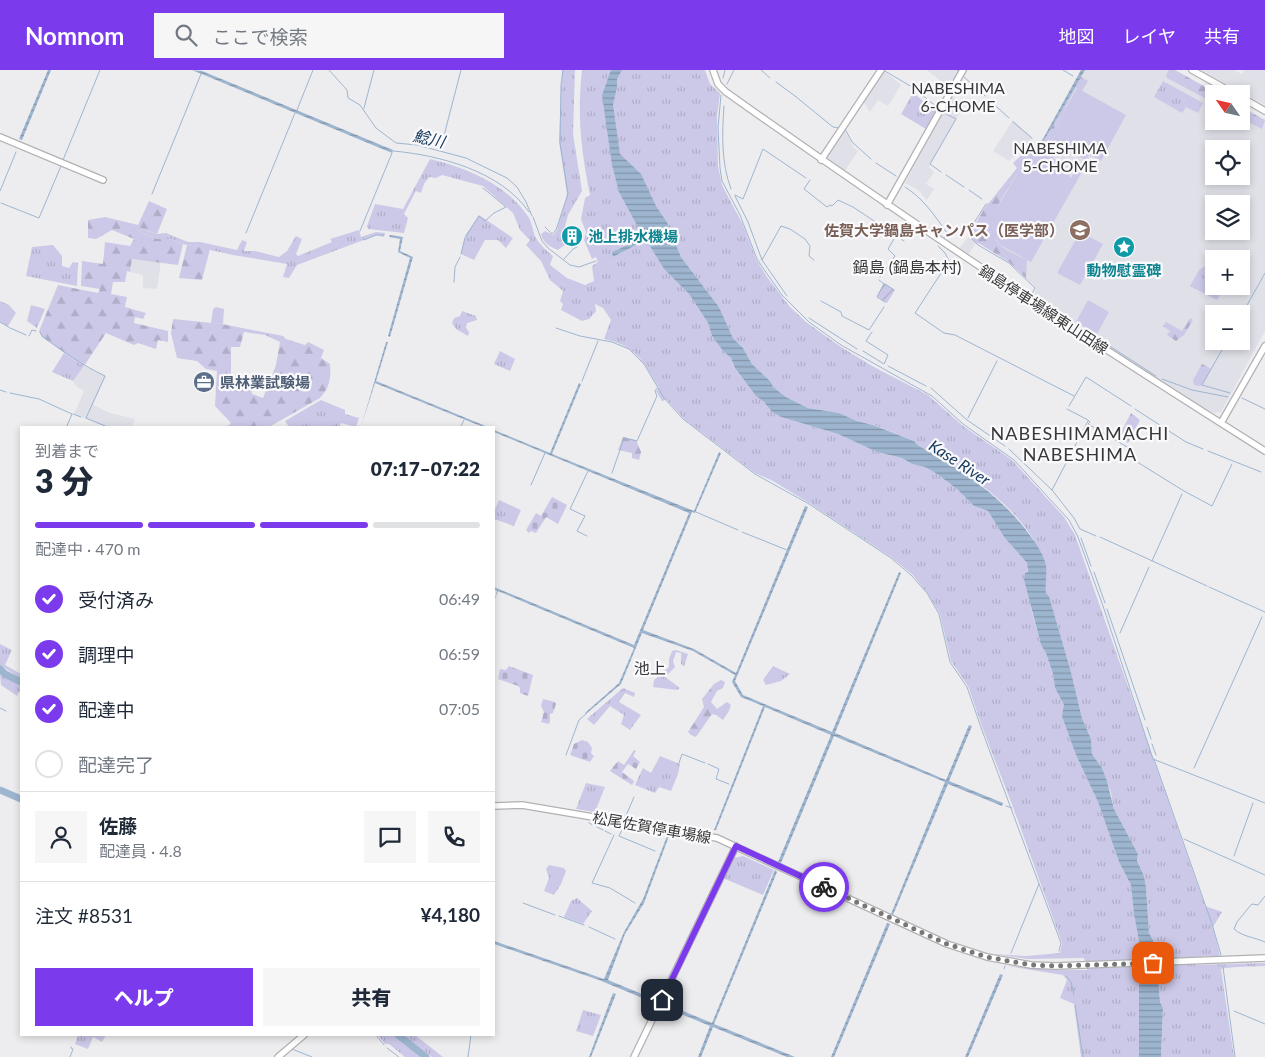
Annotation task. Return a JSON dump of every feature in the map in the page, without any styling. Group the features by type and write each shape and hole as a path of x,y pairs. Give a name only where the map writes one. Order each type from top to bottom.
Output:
{"main road":[{"name":"鍋島停車場線東山田線","path":"713,70 714,76 722,89 821,160 939,241 1069,326 1265,450"},
{"path":"821,160 881,70"},
{"path":"887,205 963,70"},
{"path":"1192,70 1219,85"},
{"path":"1250,102 1265,110"},
{"path":"0,137 103,180"},
{"path":"1221,423 1265,346"},
{"name":"松尾佐賀停車場線","path":"495,806 522,805 667,828 717,838 930,936 987,957 1031,965 1056,966 1265,958"},
{"path":"634,1057 736,846"},
{"path":"278,1057 303,1036"}],"shaded area":[{"path":"48,70 51,70 22,140 19,139"},
{"path":"192,70 202,71 393,150 392,153"},
{"path":"611,70 622,70 617,79 613,105 620,154 641,174 656,206 667,222 681,257 719,307 733,338 743,348 752,364 771,382 773,387 786,397 808,408 839,413 914,441 962,472 988,491 1012,513 1040,550 1046,566 1046,593 1049,596 1071,672 1082,718 1091,739 1092,754 1102,768 1114,809 1138,854 1137,860 1144,876 1149,933 1153,940 1160,1002 1163,1008 1161,1057 1139,1057 1139,941 1131,885 1119,862 1098,802 1076,755 1062,716 1064,705 1055,688 1053,674 1046,653 1041,645 1024,579 1025,573 1028,572 1027,563 1005,538 988,511 974,506 957,489 937,474 902,458 877,452 838,434 781,417 772,412 756,396 735,368 731,358 712,336 708,323 689,294 664,269 650,246 642,242 613,257 612,252 636,241 640,231 619,192 612,165 602,95"},
{"path":"883,70 901,85 888,106 878,100 870,112 863,101"},
{"path":"927,70 956,70 958,72 949,88"},
{"path":"1081,70 1085,70 1040,147 1039,146"},
{"name":"佐賀大学鍋島キャンパス（医学部）","path":"1085,70 1175,70 1205,87 1205,130 1250,130 1250,112 1265,120 1265,331 1221,412 1214,413 1185,398 1031,297 1036,290 1034,286 1009,262 976,243 968,255 961,250 960,247 970,235 987,204 1017,168 1013,163 1047,135"},
{"path":"1201,70 1234,70 1242,74 1244,70 1265,70 1265,105 1250,97 1250,85 1228,85"},
{"path":"952,96 965,104 929,167 934,172 926,184 934,189 927,200 918,190 905,183"},
{"path":"1013,120 1033,139 1009,161 993,151"},
{"path":"844,129 853,147 858,151 844,172 828,160 827,156"},
{"path":"390,235 403,237 400,251 413,257 390,337 388,336 410,258 398,252 400,239 389,237"},
{"path":"132,259 161,261 157,289 143,288 143,275 130,272"},
{"path":"386,342 388,342 376,381 486,426 481,426 375,383 361,426"},
{"path":"84,366 106,376 93,405 110,413 135,419 132,426 105,426 74,414 84,391 77,387 73,381"},
{"path":"579,383 581,384 552,454 694,511 719,452 721,453 695,513 692,512 643,630 694,649 736,673 805,506 808,507 735,681 743,695 832,732 899,572 901,573 835,733 946,780 969,725 972,726 949,781 1003,803 1002,806 948,784 893,915 891,914 945,782 834,736 781,863 778,862 831,735 765,707 716,830 714,830 763,706 741,697 732,682 735,675 693,651 642,633 621,684 586,714 619,683 634,648 498,591 495,598 497,591 495,587 634,645 689,513 495,432 495,430 550,453"},
{"path":"667,836 669,836 644,903 625,934 608,980 712,1023 775,870 777,872 714,1024 795,1057 787,1057 713,1027 701,1057 698,1057 710,1026 599,980 495,944 495,941 604,979 624,932 643,899"},
{"path":"887,923 890,924 834,1057 831,1057"},
{"path":"1000,974 1003,975 968,1057 965,1057"},
{"path":"613,993 616,994 591,1057 589,1057"}],"green space":[{"path":"562,70 575,70 573,134 582,191 568,215 565,226 570,241 558,250 547,244 541,234 545,231 553,235 557,230 567,194 559,141"},
{"path":"582,70 705,70 710,84 720,93 717,117 718,166 722,185 743,225 756,259 790,307 806,322 841,347 874,367 928,395 963,426 1012,460 1064,517 1075,535 1205,906 1222,912 1213,927 1220,956 1194,957 1196,965 1265,963 1265,966 1221,969 1234,1057 1161,1057 1163,1008 1160,1002 1153,940 1149,933 1146,887 1137,859 1138,854 1114,809 1111,793 1102,768 1092,754 1091,739 1082,718 1071,672 1049,596 1046,593 1037,548 1032,537 1009,509 981,485 914,441 839,413 808,408 786,397 773,387 771,382 752,364 743,348 733,338 719,307 681,257 667,222 656,206 618,189 640,231 639,233 633,232 630,238 636,241 616,250 613,257 642,242 651,246 664,269 689,294 708,323 712,336 731,358 735,368 756,396 772,412 781,417 838,434 877,452 902,458 937,474 957,489 974,506 988,511 1013,547 1027,563 1032,612 1041,645 1046,653 1053,674 1055,688 1064,705 1064,714 1076,755 1098,802 1119,862 1131,885 1139,941 1139,1057 1081,1057 1074,1004 1060,998 1067,980 1063,975 1007,966 1056,970 1087,970 1084,958 1028,959 994,954 1026,956 1060,953 1062,943 968,686 951,661 940,614 928,594 912,574 891,557 809,503 773,481 755,473 684,419 666,399 662,401 656,391 659,388 643,362 631,350 604,339 611,320 603,308 595,304 596,311 589,319 582,321 561,310 563,304 560,301 563,291 550,280 541,261 526,245 530,240 520,230 513,213 483,186 442,175 436,178 429,177 421,193 416,191 404,214 408,218 404,233 368,229 367,226 375,204 403,209 430,159 471,172 484,178 507,194 527,215 537,239 553,256 550,265 567,278 585,285 594,281 592,266 598,262 596,257 592,259 584,240 586,232 581,219 585,198 590,195 581,133"},
{"path":"1169,70 1175,70 1205,87 1205,98 1167,78 1166,75"},
{"path":"1081,77 1088,81 1082,91 1076,88 1046,144 1040,147 1077,80"},
{"path":"1163,81 1203,103 1198,113 1186,107 1182,113 1154,97"},
{"path":"1077,88 1126,115 1101,161 1089,155 1086,160 1048,140"},
{"path":"913,93 936,111 926,129 901,114"},
{"path":"1250,112 1265,120 1262,129 1250,123"},
{"path":"1033,145 1036,148 1044,148 1046,153 1055,156 1053,158 1048,155 1025,162 999,203 993,224 993,233 997,242 1007,250 1027,260 1026,278 1009,262 976,243 970,235 987,204 1017,168 1013,163"},
{"path":"1048,155 1064,165 1071,178 1076,169 1082,172 1031,262 1000,245 993,236 991,225 994,213 1021,167 1030,158"},
{"path":"149,201 167,209 157,234 140,228 138,231 157,239 171,239 183,244 178,265 132,259 130,272 127,271 125,282 113,282 111,294 127,297 125,307 146,313 143,319 135,317 134,323 168,331 168,342 158,340 156,349 138,343 134,345 106,333 84,366 42,337 39,331 58,285 98,293 100,289 81,286 82,261 103,264 105,242 130,246 134,239 112,230 96,239 88,238 88,220 105,217 138,225"},
{"path":"479,215 513,238 506,248 498,240 485,240 474,260 461,254 465,236"},
{"path":"139,228 157,234 166,233 188,242 200,242 237,250 242,240 247,242 244,251 255,251 279,257 287,251 296,236 302,239 296,254 298,256 332,242 330,239 359,230 361,237 376,232 385,233 384,237 377,235 297,265 289,278 283,277 287,264 233,255 183,244 171,239 157,239 138,231"},
{"path":"1080,232 1103,244 1080,285 1057,273"},
{"path":"53,245 62,256 62,266 69,268 73,262 78,263 77,286 26,276 32,247"},
{"path":"187,245 210,249 202,280 179,278"},
{"path":"1205,266 1205,294 1190,286 1199,270"},
{"path":"884,283 895,290 887,303 877,296"},
{"path":"1207,295 1220,295 1217,300"},
{"path":"1088,300 1109,312 1097,334 1076,322"},
{"path":"0,301 9,305 16,313 8,326 0,322"},
{"path":"31,305 45,309 37,328 27,321"},
{"path":"216,307 224,309 223,324 211,323 213,309"},
{"path":"462,311 476,316 477,320 467,323 468,336 456,329 452,323 454,318 460,316"},
{"path":"1190,318 1193,320 1184,335 1176,341 1167,335 1170,331 1163,326 1166,322 1182,331"},
{"path":"173,319 222,324 283,336 286,339 305,345 308,342 324,350 321,358 330,364 329,382 320,398 271,426 228,426 231,423 215,406 217,371 206,369 197,361 177,358 171,333","holes":["244,332 265,335 280,342 276,365 263,398 252,394 251,382 231,374 231,347 240,347"]},
{"path":"500,351 515,359 510,371 494,364"},
{"path":"64,353 84,366 73,381 52,372"},
{"path":"1202,364 1211,369 1201,386 1194,385 1193,380"},
{"path":"321,400 345,410 345,414 359,418 356,426 341,423 340,426 288,426 285,421"},
{"path":"1131,413 1140,420 1128,443 1115,435 1117,432 1121,432"},
{"path":"623,437 636,440 641,452 639,460 632,458 632,453 618,450"},
{"path":"552,497 567,505 558,524 546,517 536,533 531,531 529,533 526,530 536,513 541,516"},
{"path":"499,500 521,510 514,526 495,519 495,510"},
{"path":"0,644 12,650 5,665 20,673 20,678 0,665"},
{"path":"676,650 688,654 684,666 681,664 681,653 676,652 673,661 675,667 665,677 680,688 677,690 653,687 654,680 669,667 672,651"},
{"path":"509,666 533,675 528,696 520,693 518,686 498,679 500,669 506,670"},
{"path":"773,666 790,674 781,681 766,685 763,680"},
{"path":"0,674 20,685 20,692 17,696 1,685"},
{"path":"721,680 725,682 723,688 717,691 711,702 717,709 727,702 731,705 729,711 723,720 712,714 696,737 691,735 688,732 704,707 702,699 714,684"},
{"path":"623,688 635,693 634,697 625,693 619,702 641,715 630,730 621,724 624,715 610,706 594,725 587,719"},
{"path":"543,699 555,702 556,704 553,713 550,714 549,724 541,722 544,712 541,706"},
{"path":"582,740 588,742 592,748 591,753 594,756 590,762 570,755 574,744"},
{"path":"634,750 636,751 633,756 640,762 636,769 628,764 622,772 634,781 632,785 610,771 618,761 624,765"},
{"path":"660,756 680,764 671,791 659,787 655,793 635,785 643,768 651,773"},
{"path":"586,783 605,787 595,812 576,809"},
{"path":"743,856 774,870 763,895 723,878 733,858"},
{"path":"549,865 564,868 566,871 554,895 544,891 549,878 546,869"},
{"path":"577,898 592,911 583,924 564,917 571,901"},
{"path":"583,1010 601,1015 593,1036 576,1031"},
{"path":"78,1036 105,1036 102,1042 93,1037 88,1049 75,1044"},
{"path":"379,1036 394,1036 421,1057 405,1057 389,1044 385,1044"},
{"path":"404,1036 416,1036 443,1057 432,1057"}],"waterway":[{"path":"63,160 100,70"},
{"path":"297,110 313,70"},
{"name":"鯰川","path":"329,70 347,90 348,98 360,105 376,128 396,143 417,145 466,158 507,178 517,187 532,216"},
{"path":"364,108 374,70"},
{"path":"440,151 461,70"},
{"path":"545,227 552,234 556,230 568,194 560,143 563,70"},
{"path":"723,78 725,70"},
{"path":"727,84 734,70"},
{"path":"761,70 770,78"},
{"path":"1063,70 1073,76"},
{"path":"885,71 912,87 937,107"},
{"path":"152,194 201,74"},
{"path":"964,77 985,96"},
{"path":"776,82 833,127 839,128"},
{"path":"721,95 718,128 722,181 740,215 757,259 782,295 809,322 841,345 932,396 963,424 1014,460 1069,520 1078,537 1103,606 1153,759 1265,803"},
{"path":"988,99 1009,118"},
{"path":"724,106 724,158 731,189"},
{"path":"246,233 295,113"},
{"path":"941,172 930,164 956,119 944,113"},
{"path":"1013,122 1032,138"},
{"path":"845,129 852,142 871,159"},
{"path":"735,195 743,199 763,149 806,178"},
{"path":"393,151 430,156 449,161 486,176 517,198 529,212"},
{"path":"0,191 16,152"},
{"path":"360,231 392,153"},
{"path":"876,163 896,176"},
{"path":"1,203 39,218 61,166"},
{"path":"946,175 964,187"},
{"path":"810,180 804,189 827,207 832,206 838,200 853,207 904,241"},
{"path":"905,187 917,196 933,214 947,233 944,238"},
{"path":"466,236 479,216 485,221 494,213 506,207 483,188"},
{"path":"969,190 982,199"},
{"path":"735,196 748,222 762,260 787,296"},
{"path":"986,204 972,226 969,236 978,245 1009,263 1035,288 1032,296 1156,376"},
{"path":"533,217 542,241 570,265 579,267 596,261"},
{"path":"762,260 781,226 790,229 805,239 810,246 809,256 814,260"},
{"path":"363,238 364,240 376,235 384,235"},
{"path":"461,254 465,238"},
{"path":"880,277 895,256 888,249 894,239"},
{"path":"938,246 945,253 949,261 915,313 944,333 955,335 1074,396"},
{"path":"564,259 577,247"},
{"path":"454,282 455,267 460,257"},
{"path":"1247,305 1265,273"},
{"path":"879,280 884,284 877,297 885,302"},
{"path":"885,284 894,290"},
{"path":"821,301 841,312 842,316 869,330 884,307"},
{"path":"809,318 857,349"},
{"path":"0,322 26,335"},
{"path":"556,328 580,336 612,342 629,349 644,364 664,398 683,419 755,474 809,504 891,558 911,575 927,593 939,614 950,662 967,687 1061,943 1059,951"},
{"path":"29,336 32,330 36,331"},
{"path":"40,332 42,336 65,352 105,376 86,418 105,426"},
{"path":"863,351 884,364 888,355 866,341 872,332"},
{"path":"582,381 598,341"},
{"path":"1222,350 1202,385 1230,393"},
{"path":"968,418 997,361"},
{"path":"888,366 926,386"},
{"path":"1069,406 1086,377 1131,406"},
{"path":"1162,379 1192,390 1228,397"},
{"path":"612,473 624,438 637,441 657,396 655,391 657,388"},
{"path":"931,388 967,420 1005,446"},
{"path":"0,390 6,392"},
{"path":"10,393 39,399 72,414 67,426"},
{"path":"1242,398 1265,409"},
{"path":"1067,409 1088,420 1090,422 1088,424 1134,451 1130,458"},
{"path":"1135,409 1186,442 1203,449"},
{"path":"73,414 81,417"},
{"path":"461,426 464,420"},
{"path":"1052,490 1088,421"},
{"path":"1009,449 1052,490 1074,518 1080,529 1096,536"},
{"path":"1208,451 1261,472"},
{"path":"531,485 545,453"},
{"path":"1134,460 1212,506 1232,464"},
{"path":"587,536 577,531 585,516 570,509 588,471"},
{"path":"1152,561 1182,494"},
{"path":"696,512 738,530"},
{"path":"742,532 787,550"},
{"path":"1100,537 1207,586"},
{"path":"1081,538 1091,566"},
{"path":"1120,633 1149,567"},
{"path":"1094,572 1105,603"},
{"path":"1209,587 1265,612"},
{"path":"1107,609 1145,720"},
{"path":"1194,768 1262,617"},
{"path":"0,669 5,674 20,682"},
{"path":"0,708 6,711"},
{"path":"566,755 579,720 586,714"},
{"path":"1147,727 1151,739"},
{"path":"1152,744 1156,755"},
{"path":"679,763 682,754 705,763"},
{"path":"1154,759 1212,924 1221,955"},
{"path":"708,764 719,769 716,779 729,784"},
{"path":"0,790 20,799"},
{"path":"625,818 634,797"},
{"path":"1234,856 1253,803"},
{"path":"1006,806 1012,808"},
{"path":"589,823 603,830"},
{"path":"624,826 619,836 655,851"},
{"path":"605,831 611,834"},
{"path":"614,835 592,883 610,888 635,903"},
{"path":"1184,839 1265,875"},
{"path":"1011,953 1039,884"},
{"path":"1265,896 1258,905 1252,904 1250,906 1237,922 1234,929 1237,932 1265,942"},
{"path":"523,903 555,915"},
{"path":"559,916 584,925"},
{"path":"589,927 615,939"},
{"path":"1223,967 1235,1057"},
{"path":"1066,976 1071,982 1074,995"},
{"path":"1075,1005 1083,1057"},
{"path":"1234,1011 1265,1024"},
{"path":"377,1036 384,1045"},
{"path":"399,1036 426,1057"},
{"path":"468,1057 471,1036"},
{"path":"70,1057 73,1049 71,1047"},
{"path":"387,1048 399,1057"},
{"path":"292,1049 312,1057"}],"way so far":[{"path":"824,887 947,944 987,957 1031,965 1056,966 1153,963"}],"place":[{"name":"佐賀大学鍋島キャンパス（医学部）","path":"1080,230"},
{"name":"池上排水機場","path":"572,236"},
{"name":"動物慰霊碑","path":"1124,247"},
{"name":"県林業試験場","path":"204,382"}],"district":[{"name":"NABESHIMA 6-CHOME","path":"958,96"},
{"name":"NABESHIMA 5-CHOME","path":"1060,156"},
{"name":"鍋島 (鍋島本村)","path":"907,266"},
{"name":"NABESHIMAMACHI NABESHIMA","path":"1080,443"},
{"name":"池上","path":"650,667"}],"route":[{"path":"662,1000 736,846 824,887"}],"water label":[{"name":"Kase River","path":"960,462"}]}
